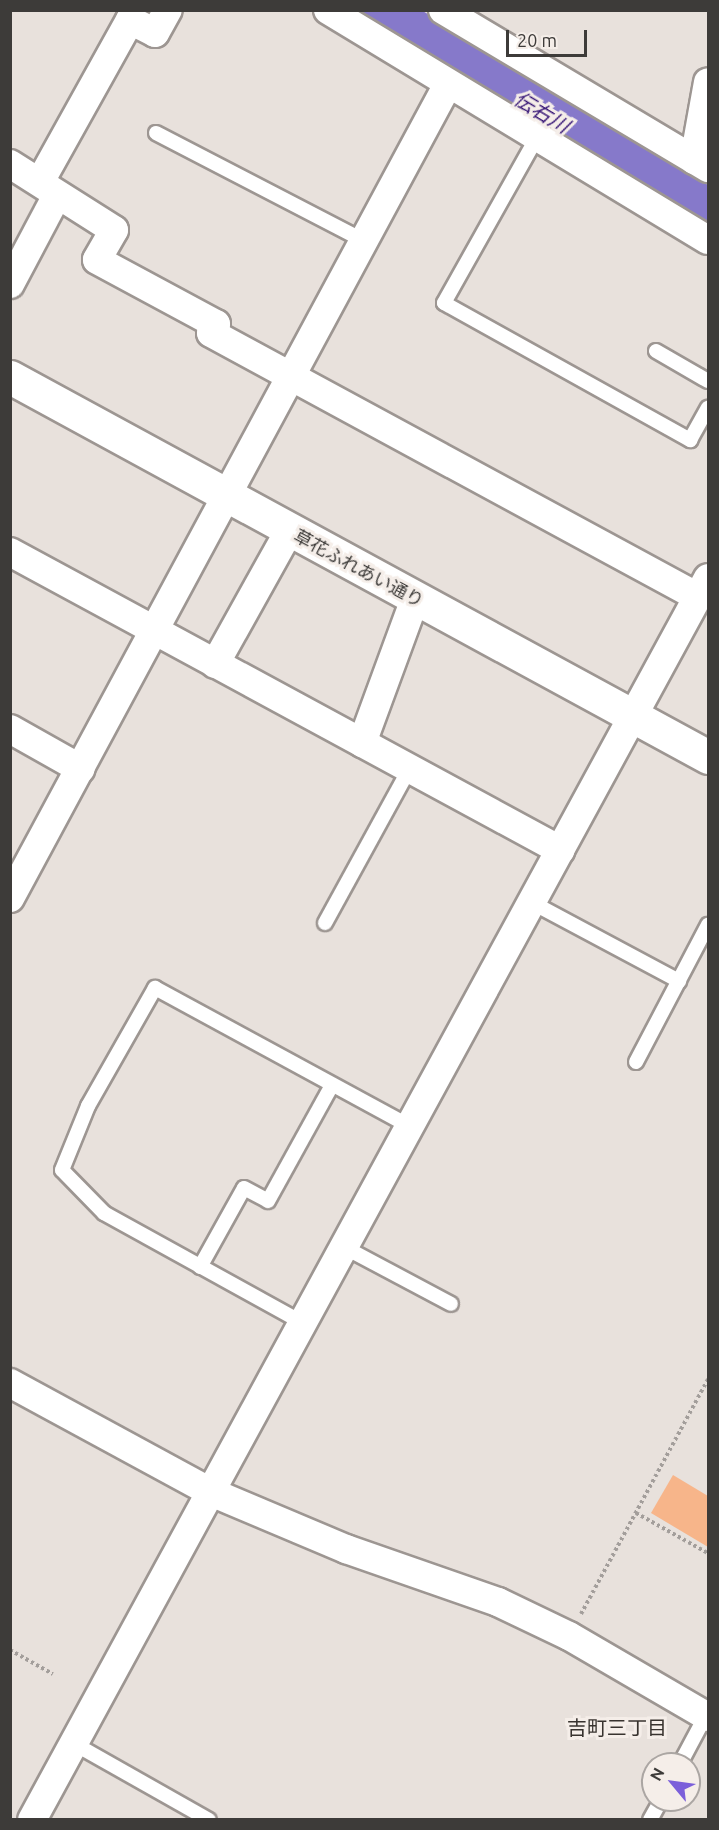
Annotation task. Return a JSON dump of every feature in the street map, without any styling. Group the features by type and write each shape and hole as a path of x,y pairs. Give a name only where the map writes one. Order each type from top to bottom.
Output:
{"street":[{"path":"10,284 48,189 130,20 155,33 168,10"},
{"path":"328,10 447,86 708,240"},
{"path":"461,15 701,164 708,82"},
{"path":"10,898 81,769 224,496 447,86"},
{"path":"10,164 114,230 97,260 216,324 212,333 703,587 32,1820"},
{"name":"草花ふれあい通り","path":"10,377 224,496 708,757"},
{"path":"215,664 289,531"},
{"path":"10,552 560,850"},
{"path":"362,743 415,599"},
{"path":"10,729 81,769"},
{"path":"10,1383 211,1492 346,1549 498,1602 569,1636 707,1716"}],"lane":[{"path":"156,133 362,240"},
{"path":"536,139 444,303 690,440 708,408"},
{"path":"656,351 708,381"},
{"path":"326,923 410,768"},
{"path":"531,902 679,981"},
{"path":"636,1062 708,925"},
{"path":"303,1323 104,1213 62,1170 88,1106 155,988 409,1126"},
{"path":"200,1267 244,1188 268,1201 332,1085"},
{"path":"344,1247 451,1304"},
{"path":"687,1752 707,1716"},
{"path":"72,1743 209,1820"}],"path":[{"path":"569,1636 708,1379"},
{"path":"636,1513 708,1553"},
{"path":"10,1650 54,1674"}],"building":[{"path":"673,1475 708,1496 708,1547 651,1513"}],"waterway":[{"name":"伝右川","path":"375,10 708,213"}],"district":[{"name":"吉町三丁目","path":"617,1727"}]}
